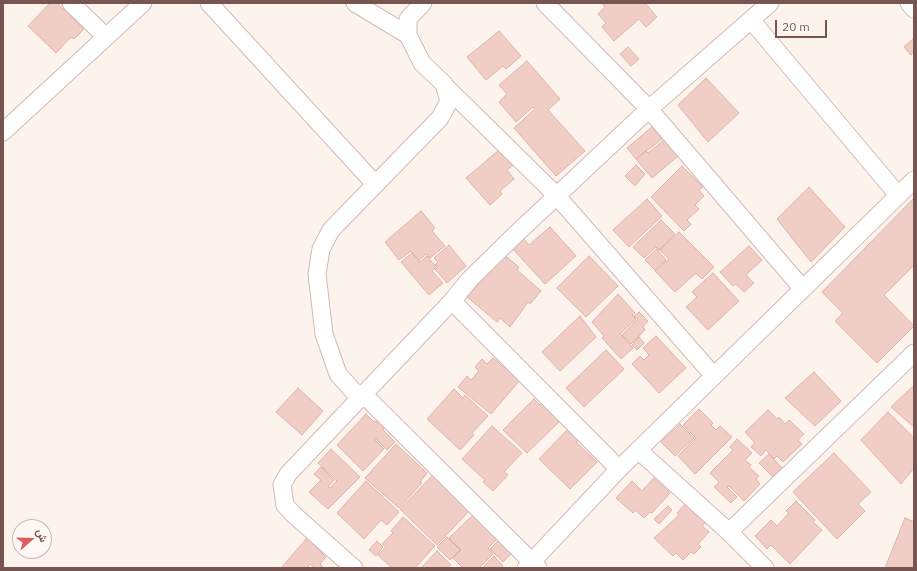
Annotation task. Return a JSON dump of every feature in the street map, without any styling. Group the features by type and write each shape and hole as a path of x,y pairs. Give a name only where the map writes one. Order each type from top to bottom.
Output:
{"street":[{"path":"71,3 106,37"},
{"path":"3,130 143,3"},
{"path":"209,3 375,184"},
{"path":"355,3 408,35"},
{"path":"423,3 408,19 408,35 422,63 556,195 713,376"},
{"path":"545,3 649,109 802,288"},
{"path":"354,568 293,514 285,505 282,485 288,474 452,301 470,279 556,195 649,109 770,3"},
{"path":"909,3 914,9"},
{"path":"751,20 898,195"},
{"path":"444,84 449,101 440,118 330,230 321,249 317,274 324,334 338,374 354,392 364,395 532,566 619,469 802,288 914,180"},
{"path":"452,301 619,469"},
{"path":"729,532 914,353"},
{"path":"638,450 729,532 765,568"}],"building":[{"path":"50,3 57,3 84,29 74,39 71,37 56,53 28,26"},
{"path":"602,3 645,3 657,17 646,27 639,19 614,41 602,27 606,23 598,14 605,7"},
{"path":"499,31 521,56 506,69 503,66 486,80 467,57"},
{"path":"914,38 914,52 911,55 904,47"},
{"path":"628,47 639,59 631,66 620,54"},
{"path":"527,61 560,99 548,110 585,151 556,176 514,128 535,109 533,107 516,122 499,102 507,94 499,85"},
{"path":"706,78 739,113 708,142 678,105"},
{"path":"652,127 662,139 636,159 627,148"},
{"path":"664,140 678,156 652,178 636,159 646,151 648,153"},
{"path":"499,150 513,165 507,170 514,179 500,191 502,194 490,205 466,178"},
{"path":"636,165 645,174 635,186 625,176"},
{"path":"682,166 703,187 699,190 704,196 695,205 699,209 687,220 691,224 684,231 651,197"},
{"path":"809,187 845,227 811,262 777,219"},
{"path":"914,198 914,265 884,295 914,326 877,363 835,321 843,313 822,292"},
{"path":"647,199 662,216 629,247 613,230"},
{"path":"421,211 435,228 432,231 445,246 430,258 426,254 419,260 411,251 399,260 385,242"},
{"path":"661,220 675,234 659,250 656,247 644,258 633,247"},
{"path":"550,227 576,256 545,284 512,248 523,238 529,245"},
{"path":"679,232 714,267 702,279 696,273 675,292 655,271 669,259 660,250"},
{"path":"449,245 466,266 447,283 435,269 438,268 435,265 438,262 434,258"},
{"path":"749,246 762,260 746,275 754,283 744,292 736,284 733,286 720,272"},
{"path":"657,249 666,260 655,270 645,260"},
{"path":"412,253 420,262 427,256 436,267 432,271 443,283 429,295 401,262"},
{"path":"503,254 519,267 517,270 541,291 530,304 528,302 510,327 500,318 497,322 467,297"},
{"path":"589,256 618,286 586,317 557,288"},
{"path":"713,273 739,301 708,330 686,307 697,297 692,292"},
{"path":"618,294 635,313 632,315 636,319 620,334 633,348 621,359 602,338 604,336 592,322"},
{"path":"639,312 648,321 643,327 645,330 631,344 622,335 638,319 634,316"},
{"path":"580,316 596,337 560,371 542,352"},
{"path":"656,336 686,368 659,393 632,364 640,356 644,360 649,355 643,348"},
{"path":"639,337 644,343 637,350 632,345"},
{"path":"606,350 624,369 584,407 566,388"},
{"path":"493,358 520,380 491,414 458,387 467,376 471,380 479,371 475,367 482,359 487,364"},
{"path":"814,372 841,401 815,426 785,398"},
{"path":"914,385 914,427 891,407"},
{"path":"298,388 323,411 302,435 276,412"},
{"path":"454,389 463,398 465,395 488,416 472,433 474,435 460,450 427,419"},
{"path":"534,399 540,405 543,402 561,420 527,453 503,430"},
{"path":"699,409 713,423 711,425 716,430 720,426 732,437 695,474 678,456 696,438 683,425"},
{"path":"768,410 777,419 779,417 785,424 789,420 804,434 798,440 802,444 783,462 777,456 774,459 766,450 761,456 751,447 755,443 745,432"},
{"path":"888,412 914,438 914,468 901,484 861,440"},
{"path":"366,414 373,421 382,423 384,431 395,442 387,450 376,439 375,440 384,449 363,471 337,445"},
{"path":"680,424 694,438 675,456 661,442"},
{"path":"492,426 522,453 504,472 508,475 493,491 483,482 485,480 462,459"},
{"path":"568,429 579,440 576,442 597,462 570,489 539,459"},
{"path":"737,439 752,453 745,460 751,465 749,467 759,476 756,479 760,484 744,501 729,486 727,487 737,497 731,503 714,487 719,482 710,473 733,450 730,447"},
{"path":"396,444 427,473 420,482 422,483 399,508 365,478"},
{"path":"331,449 360,477 328,509 309,492 321,480 314,474 321,467 334,480 328,487 330,488 337,481 318,463"},
{"path":"834,453 871,492 858,504 865,511 837,539 793,492"},
{"path":"769,454 784,470 775,479 759,463"},
{"path":"433,475 470,510 437,545 400,509"},
{"path":"654,478 670,493 652,513 650,512 644,518 635,510 633,513 616,498 632,481 642,491"},
{"path":"366,481 399,512 387,525 381,520 364,539 337,513"},
{"path":"796,501 815,520 813,522 822,530 790,564 771,545 767,549 755,536 771,520 777,526 789,513 786,511"},
{"path":"686,503 706,522 702,526 709,532 698,544 701,547 694,554 691,552 683,560 676,553 673,556 654,538 679,515 677,513"},
{"path":"668,506 672,510 659,524 654,519"},
{"path":"473,515 497,539 488,548 493,554 479,568 463,568 453,558 461,550 449,538"},
{"path":"403,517 435,546 415,568 392,568 378,555 386,547 382,544 393,533 391,531"},
{"path":"905,518 914,522 914,568 885,568"},
{"path":"503,536 516,549 503,562 490,549"},
{"path":"447,537 460,550 450,560 437,547"},
{"path":"307,538 326,557 320,564 324,568 314,568 310,564 308,566 310,568 281,568"},
{"path":"377,541 383,547 376,556 369,550"},
{"path":"437,551 451,565 447,568 421,568"},
{"path":"494,556 503,566 501,568 486,568 484,566"}]}
